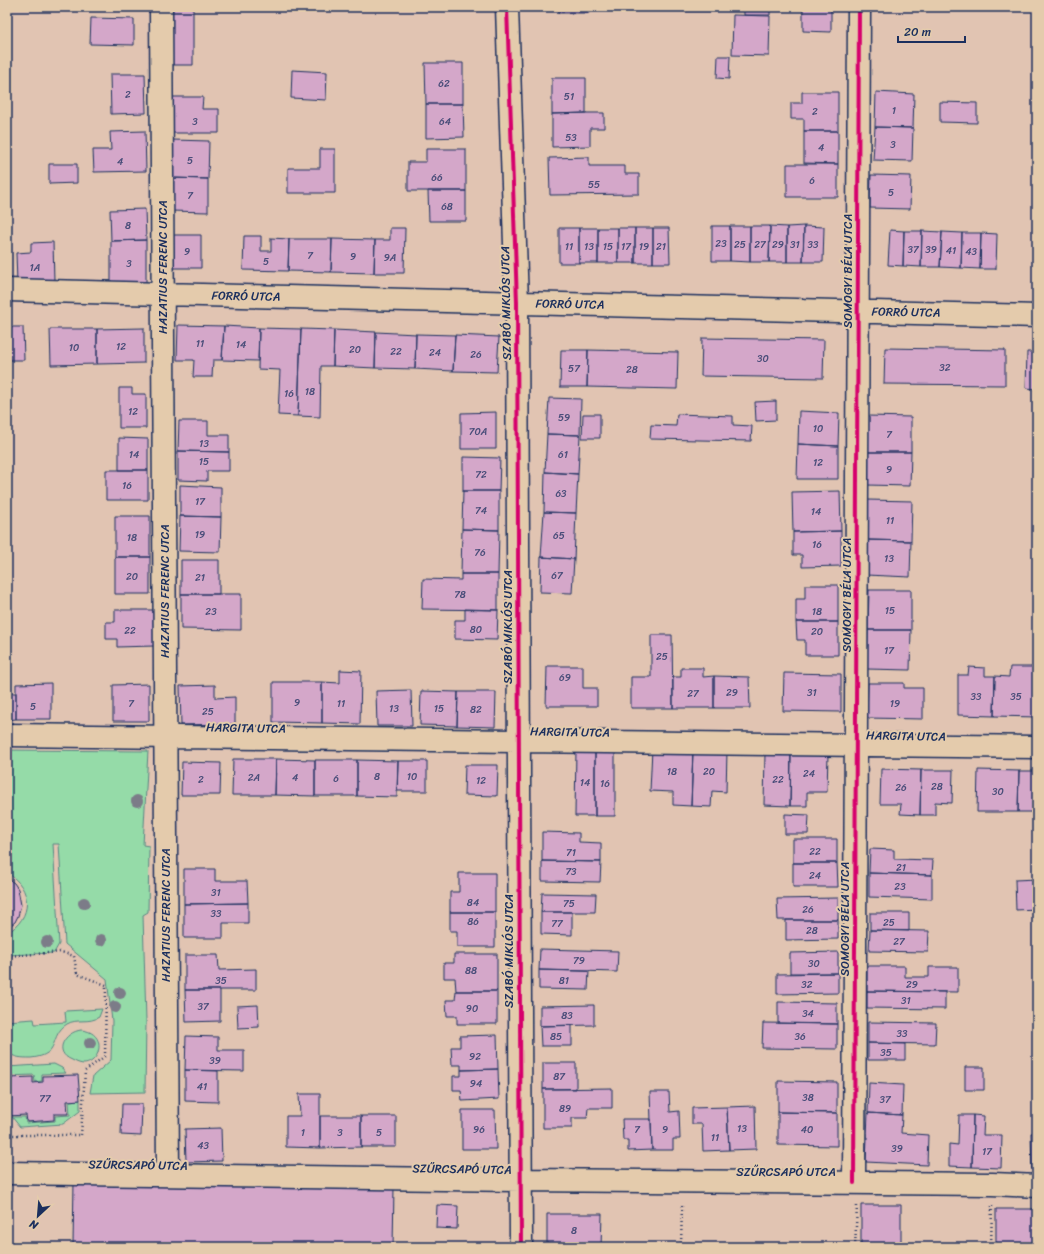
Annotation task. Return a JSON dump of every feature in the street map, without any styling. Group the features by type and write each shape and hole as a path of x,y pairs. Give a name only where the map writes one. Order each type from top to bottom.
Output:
{"street":[{"name":"HAZATIUS FERENC UTCA","path":"161,7 168,1176"},
{"name":"SZABÓ MIKLÓS UTCA","path":"508,7 517,303 520,1247"},
{"name":"SOMOGYI BÉLA UTCA","path":"856,1183 859,7"},
{"name":"FORRÓ UTCA","path":"7,290 1037,316"},
{"name":"HARGITA UTCA","path":"7,735 1037,748"},
{"name":"SZŰRCSAPÓ UTCA","path":"7,1173 682,1182 992,1184 1037,1186"}],"path":[{"path":"7,956 61,952 74,956 77,974 106,985 106,1009 105,1056 85,1070 81,1135 7,1135"},
{"path":"681,1247 682,1182"},
{"path":"855,1247 856,1183"},
{"path":"991,1247 992,1184"}],"green space":[{"path":"7,750 148,751 143,845 149,846 148,912 143,915 146,1021 145,1092 90,1093 93,1076 111,1060 112,1021 107,979 65,944 59,844 53,844 59,944 54,953 7,955 7,933 16,927 22,919 26,903 22,887 16,879 7,873"},
{"path":"102,1009 99,1017 95,1019 75,1021 67,1024 61,1029 51,1049 41,1056 21,1058 15,1057 7,1052 7,1021 34,1019 35,1024 66,1022 65,1011"},
{"path":"81,1030 90,1032 95,1036 99,1047 98,1053 94,1059 84,1064 76,1062 66,1056 62,1048 63,1043 70,1034"},
{"path":"54,1064 62,1068 66,1073 42,1074 42,1081 35,1082 34,1075 8,1076 9,1093 7,1093 7,1067"},
{"path":"80,1100 80,1111 63,1124 20,1127 12,1117 25,1117 26,1123 55,1121 55,1116 70,1115 69,1101"}],"building":[{"path":"99,7 145,7 145,9"},
{"path":"169,7 193,7 193,65 169,65"},
{"path":"259,7 315,7 315,8"},
{"path":"559,7 589,7 589,13 559,13"},
{"path":"617,7 643,7 643,11 617,10"},
{"path":"663,7 717,7 717,11 663,11"},
{"path":"744,7 770,7 770,15 744,15"},
{"path":"803,7 831,7 831,32 803,31"},
{"path":"733,15 770,16 769,56 732,55"},
{"path":"91,18 134,19 134,45 90,44"},
{"path":"718,56 730,56 729,79 717,78"},
{"path":"425,63 463,63 463,104 426,104"},
{"path":"292,70 327,72 326,100 291,98"},
{"path":"110,74 145,74 146,113 111,114"},
{"path":"552,78 586,78 586,113 552,114"},
{"path":"802,92 838,92 838,131 804,131 804,119 791,119 791,103 802,103"},
{"path":"876,92 914,94 913,128 875,127"},
{"path":"170,97 203,97 202,109 219,109 219,133 170,133"},
{"path":"940,102 977,103 977,123 940,122"},
{"path":"426,104 463,104 464,137 426,138"},
{"path":"604,113 604,128 590,128 590,146 552,147 552,114"},
{"path":"875,127 913,128 912,161 873,160"},
{"path":"145,131 146,171 94,172 93,150 111,150 110,132"},
{"path":"804,131 838,131 838,164 804,163"},
{"path":"173,140 209,141 208,179 172,178"},
{"path":"320,149 335,149 335,193 288,193 288,168 320,168"},
{"path":"426,149 466,149 466,191 408,191 408,162 426,162"},
{"path":"589,157 589,166 625,166 625,174 639,174 639,194 550,195 549,158"},
{"path":"49,164 77,164 77,183 49,184"},
{"path":"787,164 838,164 838,197 787,197"},
{"path":"871,175 911,176 910,209 870,208"},
{"path":"172,178 208,179 208,212 171,211"},
{"path":"428,191 466,191 466,221 429,221"},
{"path":"145,209 146,240 111,241 110,210"},
{"path":"712,226 730,226 730,261 712,261"},
{"path":"730,226 750,226 750,262 730,261"},
{"path":"750,226 770,226 769,262 750,262"},
{"path":"770,226 787,227 787,262 769,262"},
{"path":"804,226 803,262 787,262 787,227"},
{"path":"804,226 824,227 823,262 803,262"},
{"path":"390,228 405,228 404,273 374,273 375,240 390,240"},
{"path":"559,228 579,228 579,263 559,263"},
{"path":"579,228 598,228 598,263 579,263"},
{"path":"598,228 618,228 618,263 598,263"},
{"path":"618,228 635,228 635,263 618,263"},
{"path":"635,228 653,228 653,263 635,263"},
{"path":"653,228 669,228 670,263 653,263"},
{"path":"890,230 904,231 903,266 888,265"},
{"path":"904,231 922,231 921,267 903,266"},
{"path":"922,231 942,232 940,267 921,267"},
{"path":"942,232 962,233 961,268 940,267"},
{"path":"962,233 981,233 980,269 961,268"},
{"path":"981,233 997,234 996,269 980,269"},
{"path":"172,235 201,235 201,268 172,268"},
{"path":"244,236 261,236 261,251 271,251 271,238 289,239 288,271 243,270"},
{"path":"289,239 332,239 331,272 288,271"},
{"path":"332,239 375,240 374,273 331,272"},
{"path":"146,240 146,285 111,286 111,241"},
{"path":"53,242 54,281 17,282 16,253 31,252 31,243"},
{"path":"178,325 224,326 222,360 213,360 212,377 193,377 194,360 177,360"},
{"path":"224,326 259,328 258,361 222,360"},
{"path":"7,327 23,327 24,360 7,360"},
{"path":"144,328 144,363 97,364 97,329"},
{"path":"259,328 301,329 298,416 278,415 280,370 258,369"},
{"path":"50,329 97,329 97,364 51,365"},
{"path":"301,329 334,330 333,366 321,366 320,417 298,416"},
{"path":"334,330 376,332 375,368 333,366"},
{"path":"376,332 416,334 415,369 375,368"},
{"path":"416,334 455,335 453,371 415,369"},
{"path":"455,335 499,337 497,372 453,371"},
{"path":"702,338 824,340 823,378 701,376"},
{"path":"885,348 1005,350 1005,385 884,384"},
{"path":"561,350 588,350 587,387 560,387"},
{"path":"588,350 678,352 677,389 587,387"},
{"path":"1027,352 1037,352 1037,389 1026,388"},
{"path":"119,388 132,388 132,394 146,394 146,428 119,428"},
{"path":"549,398 581,399 580,435 547,434"},
{"path":"776,401 776,420 756,421 755,402"},
{"path":"799,411 839,413 838,446 798,444"},
{"path":"496,412 496,449 461,449 461,413"},
{"path":"583,414 600,414 600,438 582,438"},
{"path":"677,414 733,416 733,425 752,426 751,441 650,439 651,425 676,426"},
{"path":"868,416 911,417 911,452 868,452"},
{"path":"179,421 208,421 208,435 229,435 229,452 178,451"},
{"path":"547,434 580,435 578,474 545,472"},
{"path":"119,438 148,439 148,470 119,470"},
{"path":"798,444 838,446 838,479 797,479"},
{"path":"178,451 229,452 229,471 207,471 207,481 178,480"},
{"path":"868,452 911,452 910,486 867,485"},
{"path":"463,457 500,458 499,491 463,491"},
{"path":"106,470 148,470 148,500 106,500"},
{"path":"545,472 578,474 576,513 544,512"},
{"path":"180,485 221,487 221,517 180,516"},
{"path":"463,491 499,491 499,530 462,529"},
{"path":"840,491 841,531 793,532 792,492"},
{"path":"868,500 912,501 911,541 867,540"},
{"path":"544,512 576,513 574,559 541,557"},
{"path":"115,516 150,516 150,557 115,557"},
{"path":"180,516 221,517 220,552 179,551"},
{"path":"462,529 499,530 498,574 461,574"},
{"path":"841,531 841,566 802,567 802,555 793,555 793,532"},
{"path":"867,540 911,541 910,577 866,575"},
{"path":"115,557 150,557 150,594 115,594"},
{"path":"541,557 574,559 572,593 540,592"},
{"path":"181,560 219,560 219,594 181,594"},
{"path":"461,574 498,574 498,610 422,609 423,579 461,580"},
{"path":"805,585 838,585 838,622 796,622 796,599 805,599"},
{"path":"869,590 911,590 911,630 868,630"},
{"path":"181,594 241,594 241,630 181,629"},
{"path":"465,609 498,610 497,640 455,639 455,620 465,620"},
{"path":"115,610 154,610 154,646 117,647 117,639 106,639 106,622 115,622"},
{"path":"796,622 838,622 838,655 805,655 805,640 797,640"},
{"path":"868,630 911,630 910,670 867,669"},
{"path":"651,635 672,635 673,708 631,708 631,677 651,677"},
{"path":"547,666 583,666 583,688 597,688 597,706 546,706"},
{"path":"969,667 985,668 985,676 995,676 994,716 958,715 958,675 968,675"},
{"path":"1010,667 1037,667 1037,717 994,716 995,676 1009,677"},
{"path":"681,668 703,668 703,677 714,676 714,708 673,708 673,677 681,677"},
{"path":"340,670 361,671 360,724 322,723 322,682 340,683"},
{"path":"784,673 841,674 841,712 783,711"},
{"path":"714,676 749,677 750,708 714,708"},
{"path":"273,682 322,682 322,723 273,722"},
{"path":"51,683 51,719 16,719 16,684"},
{"path":"868,683 904,683 904,688 923,688 923,719 867,718"},
{"path":"149,684 149,721 113,721 113,685"},
{"path":"215,685 215,698 235,697 235,724 181,725 180,686"},
{"path":"411,690 412,726 377,726 376,691"},
{"path":"421,691 458,692 457,726 420,725"},
{"path":"458,692 496,692 495,727 457,726"},
{"path":"7,693 16,693 16,719 7,720"},
{"path":"576,749 595,749 595,816 575,816"},
{"path":"595,749 615,749 615,816 595,816"},
{"path":"652,749 693,750 691,806 673,805 673,792 650,791"},
{"path":"693,750 727,751 726,792 712,791 711,807 691,806"},
{"path":"765,753 791,753 790,806 764,805"},
{"path":"791,753 828,754 827,792 807,792 807,806 790,806"},
{"path":"233,759 276,759 275,795 232,795"},
{"path":"276,759 315,760 315,796 275,795"},
{"path":"315,760 357,760 357,796 315,796"},
{"path":"357,760 398,761 397,797 357,796"},
{"path":"398,761 427,761 427,791 397,791"},
{"path":"182,762 221,763 220,795 181,795"},
{"path":"465,765 498,765 497,796 464,795"},
{"path":"881,769 921,770 920,815 900,814 901,804 880,804"},
{"path":"921,770 953,770 952,803 935,802 935,815 920,815"},
{"path":"978,770 1019,771 1018,812 977,812"},
{"path":"1019,771 1037,771 1037,812 1018,812"},
{"path":"785,814 809,815 808,834 785,834"},
{"path":"542,832 579,833 579,842 601,843 601,862 542,861"},
{"path":"793,839 837,839 837,863 793,863"},
{"path":"870,849 894,850 894,859 933,860 932,875 869,873"},
{"path":"542,861 601,862 600,882 542,881"},
{"path":"793,863 837,863 838,887 793,887"},
{"path":"184,869 215,869 215,881 247,881 248,903 184,904"},
{"path":"459,873 495,873 495,912 450,912 450,892 459,892"},
{"path":"869,873 932,875 932,899 869,897"},
{"path":"7,878 14,883 18,889 21,905 15,922 7,928"},
{"path":"1037,879 1037,909 1016,910 1015,880"},
{"path":"542,893 596,894 595,912 541,912"},
{"path":"838,898 838,920 778,920 777,899"},
{"path":"248,903 248,923 223,923 223,938 184,938 184,904"},
{"path":"450,912 495,912 495,947 457,947 457,931 450,931"},
{"path":"541,912 572,912 572,935 541,934"},
{"path":"870,913 909,913 909,931 870,930"},
{"path":"786,920 838,920 838,939 786,940"},
{"path":"870,930 929,931 928,952 869,951"},
{"path":"540,949 618,951 617,972 539,970"},
{"path":"838,952 838,973 790,973 790,953"},
{"path":"454,954 497,954 497,991 456,991 455,978 444,978 444,963 454,963"},
{"path":"185,955 218,955 219,970 256,969 256,990 185,990"},
{"path":"867,966 905,966 905,977 929,977 929,967 958,967 958,992 867,991"},
{"path":"539,970 589,971 588,990 539,989"},
{"path":"838,973 838,993 777,994 777,974"},
{"path":"185,990 220,990 220,1021 186,1022"},
{"path":"456,991 497,991 497,1024 457,1024 457,1016 447,1016 446,1000 455,1000"},
{"path":"867,991 945,992 945,1009 867,1008"},
{"path":"778,1002 837,1003 837,1024 778,1023"},
{"path":"258,1005 259,1027 238,1028 237,1006"},
{"path":"594,1005 594,1025 540,1026 540,1006"},
{"path":"868,1022 936,1023 935,1044 868,1043"},
{"path":"763,1023 837,1024 837,1049 762,1048"},
{"path":"572,1025 572,1046 541,1046 540,1026"},
{"path":"497,1035 498,1069 461,1070 461,1065 452,1065 451,1047 460,1047 460,1036"},
{"path":"186,1036 218,1037 218,1050 244,1050 244,1071 185,1070"},
{"path":"868,1043 905,1044 905,1060 868,1060"},
{"path":"543,1063 576,1063 576,1089 543,1089"},
{"path":"965,1067 984,1067 984,1090 965,1090"},
{"path":"498,1069 499,1099 462,1101 461,1090 453,1090 453,1076 461,1076 461,1070"},
{"path":"185,1070 218,1071 218,1102 185,1101"},
{"path":"78,1075 80,1100 67,1101 68,1114 54,1114 54,1120 27,1122 26,1115 7,1116 7,1100 11,1100 10,1078 33,1077 33,1083 43,1082 43,1076"},
{"path":"778,1081 837,1082 837,1113 778,1112"},
{"path":"869,1083 903,1085 902,1115 868,1113"},
{"path":"612,1088 612,1108 588,1108 587,1118 572,1118 572,1128 543,1128 543,1089"},
{"path":"650,1092 669,1092 670,1112 679,1111 680,1139 673,1139 673,1150 652,1150"},
{"path":"299,1094 320,1094 320,1148 286,1147 286,1116 300,1116"},
{"path":"122,1104 142,1104 141,1136 121,1135"},
{"path":"755,1106 756,1149 729,1150 727,1107"},
{"path":"727,1107 729,1150 703,1151 702,1124 692,1124 692,1108"},
{"path":"462,1110 495,1110 496,1149 462,1149"},
{"path":"778,1112 837,1113 837,1146 778,1145"},
{"path":"868,1113 902,1115 901,1133 928,1135 927,1165 866,1162"},
{"path":"959,1115 973,1115 972,1167 949,1166 949,1144 958,1145"},
{"path":"973,1115 984,1116 983,1135 1002,1135 1001,1168 972,1167"},
{"path":"320,1116 361,1116 361,1147 320,1148"},
{"path":"361,1116 396,1116 396,1147 361,1147"},
{"path":"622,1119 651,1119 652,1150 628,1151 628,1140 623,1140"},
{"path":"221,1128 222,1161 186,1162 185,1129"},
{"path":"1031,1133 1037,1133 1037,1169 1032,1169"},
{"path":"74,1182 394,1187 393,1247 162,1247 73,1245"},
{"path":"437,1205 458,1206 457,1229 436,1228"},
{"path":"861,1205 901,1205 901,1247 861,1247"},
{"path":"996,1209 1036,1209 1036,1247 996,1247"},
{"path":"547,1214 602,1214 601,1247 547,1247"}],"cycle path":[{"path":"507,7 517,303 521,1247"},
{"path":"854,1183 859,7"}]}
